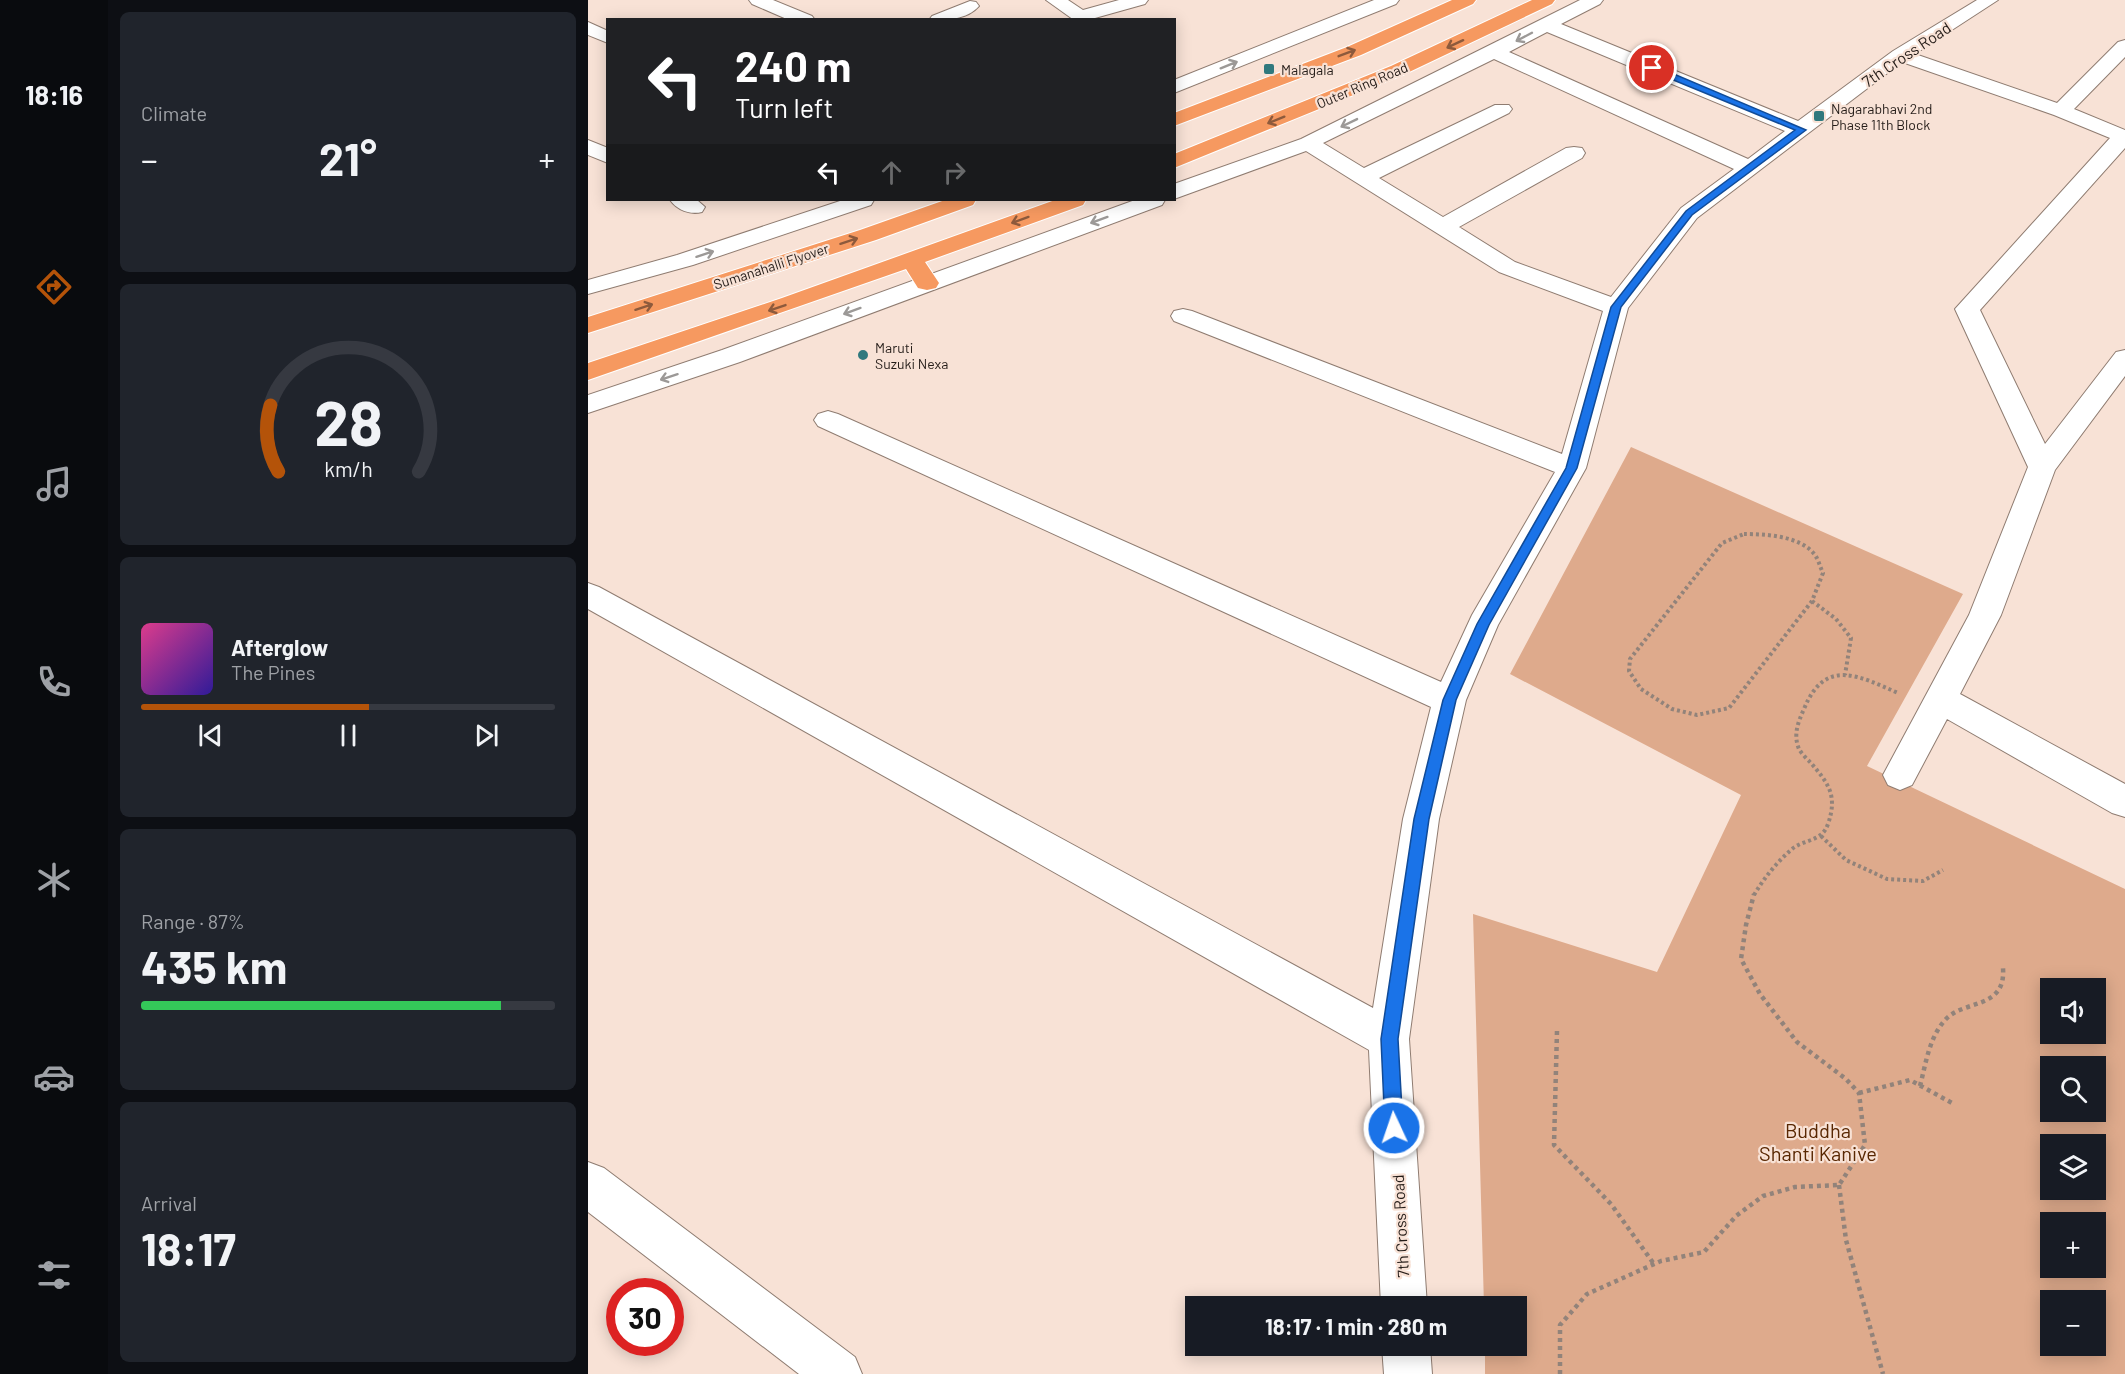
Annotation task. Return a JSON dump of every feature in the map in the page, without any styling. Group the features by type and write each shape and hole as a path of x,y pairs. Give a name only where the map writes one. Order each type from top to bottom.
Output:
{"highway":[{"path":"1176,119 1354,51 1467,0"},
{"name":"Outer Ring Road","path":"1176,161 1398,70 1546,0"},
{"name":"Sumanahalli Flyover","path":"588,325 868,235 955,201"},
{"path":"588,372 791,303 1072,201"},
{"path":"910,260 927,283"}],"street":[{"path":"758,0 801,18"},
{"path":"782,10 811,0"},
{"path":"1054,0 1084,18 1139,0"},
{"path":"1176,86 1390,0"},
{"path":"1176,191 1308,143 1594,0"},
{"name":"7th Cross Road","path":"1403,1296 1389,1039 1421,819 1449,700 1483,624 1572,468 1616,307 1689,213 1900,55 1989,0"},
{"path":"943,18 970,6"},
{"path":"1547,25 1801,130"},
{"path":"588,28 606,37"},
{"path":"2061,111 2125,46"},
{"path":"1494,52 1750,168"},
{"path":"1900,55 2061,111 2125,136 1967,309 2042,467"},
{"path":"1176,69 1195,79"},
{"path":"1363,177 1502,109"},
{"path":"1308,143 1507,267 1616,307"},
{"path":"588,146 606,156"},
{"path":"1443,227 1574,153"},
{"path":"588,287 685,260 860,201"},
{"path":"588,404 731,356 1151,201"},
{"path":"1183,316 1572,468"},
{"path":"1900,775 1985,615 2042,467 2125,358"},
{"path":"828,420 1449,700"},
{"path":"588,595 1389,1039"},
{"path":"1936,706 2125,802"},
{"path":"588,1184 838,1374"},
{"path":"1407,1356 1408,1374"}],"path":[{"path":"1743,534 1793,540 1815,554 1823,573 1812,602 1729,708 1711,714 1691,715 1670,709 1645,693 1630,673 1629,660 1636,649 1722,543 1733,537 1743,534"},
{"path":"1812,602 1836,619 1851,638 1845,675"},
{"path":"1883,1374 1846,1240 1839,1185 1865,1145 1859,1094 1846,1079 1797,1042 1760,994 1741,959 1754,894 1772,869 1794,847 1821,836 1828,826 1832,805 1829,784 1799,749 1796,727 1811,691 1833,675 1857,675 1906,697 1936,706"},
{"path":"1821,836 1846,860 1887,879 1923,881 1943,870"},
{"path":"1920,1086 1933,1038 1942,1025 1947,1018 1993,997 2004,981 2003,968"},
{"path":"1557,1031 1554,1145 1611,1204 1654,1264"},
{"path":"1859,1094 1910,1080 1952,1103"},
{"path":"1560,1374 1560,1325 1587,1294 1654,1264 1704,1252 1736,1216 1763,1196 1795,1187 1839,1185"}],"green space":[{"name":"Buddha Shanti Kanive","path":"1631,447 1963,594 1867,766 2125,889 2125,1374 1485,1374 1485,1356 1527,1356 1527,1296 1484,1296 1473,914 1657,972 1741,795 1510,674"}],"place":[{"name":"Malagala","path":"1269,69"},
{"name":"Nagarabhavi 2nd Phase 11th Block","path":"1819,116"},
{"name":"Maruti Suzuki Nexa","path":"863,355"}],"route":[{"path":"1394,1128 1389,1039 1421,819 1449,700 1483,624 1572,468 1616,307 1689,213 1801,130 1652,68"}]}
